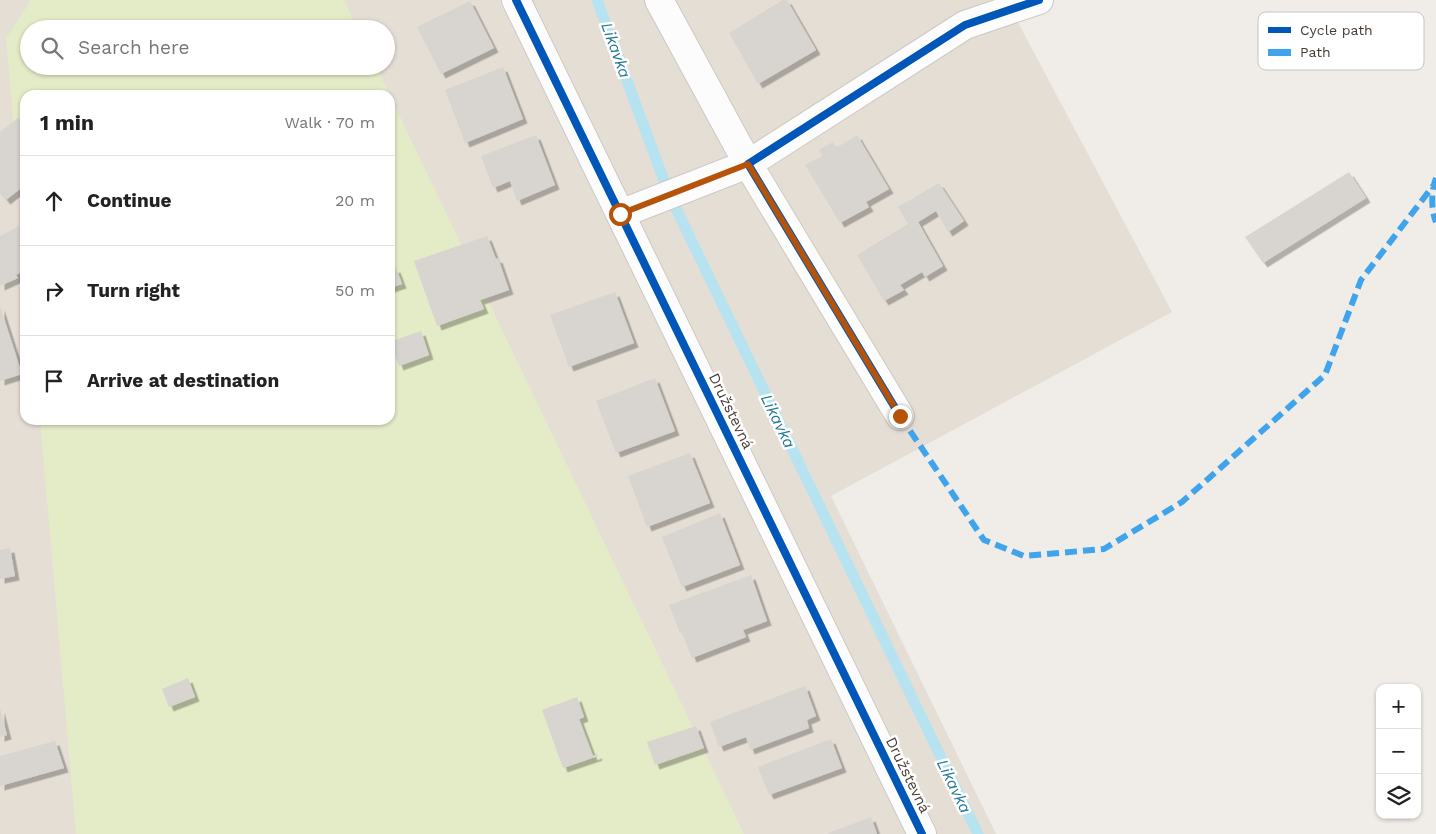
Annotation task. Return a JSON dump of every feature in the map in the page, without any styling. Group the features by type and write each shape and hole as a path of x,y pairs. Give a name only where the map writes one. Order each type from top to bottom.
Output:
{"street":[{"name":"Družstevná","path":"516,0 922,834"},
{"path":"659,0 748,164 900,416"},
{"path":"620,214 748,164 965,25 1039,0"}],"shaded area":[{"path":"0,0 1006,0 1172,312 831,496 996,834 0,834"}],"green space":[{"path":"31,0 344,0 354,20 20,20 20,75 380,75 388,90 20,90 20,197 6,38"},
{"path":"395,106 744,834 76,834 40,425 395,425"}],"building":[{"path":"783,0 787,0 816,50 758,84 729,33"},
{"path":"470,1 494,48 441,74 417,27"},
{"path":"503,67 523,119 465,143 445,90"},
{"path":"18,118 20,121 20,189 6,200 0,193 0,132"},
{"path":"536,135 555,185 517,201 510,181 493,188 481,156"},
{"path":"857,135 889,189 866,202 869,207 840,223 805,165 822,156 819,150 833,142 836,148"},
{"path":"1349,172 1366,198 1263,263 1245,237"},
{"path":"939,183 964,221 948,232 936,211 918,222 943,266 925,277 922,272 900,285 904,290 884,301 857,255 908,224 898,207"},
{"path":"20,226 20,273 16,275 18,278 0,286 0,236"},
{"path":"487,236 496,259 498,258 509,290 480,300 484,309 437,326 414,261"},
{"path":"395,268 402,284 395,286"},
{"path":"615,292 634,343 569,367 550,315"},
{"path":"0,306 20,368 20,375 0,381"},
{"path":"421,331 429,355 399,366 395,355 395,340"},
{"path":"655,378 675,431 616,453 596,401"},
{"path":"690,453 710,503 647,527 628,476"},
{"path":"720,513 740,565 682,587 662,537"},
{"path":"10,548 15,576 0,579 0,550"},
{"path":"751,575 767,621 743,630 746,637 692,658 669,605"},
{"path":"188,678 195,697 169,707 162,689"},
{"path":"805,686 816,716 807,720 809,728 750,750 746,737 719,747 710,722"},
{"path":"577,697 584,717 579,719 593,756 597,754 598,756 563,768 542,710"},
{"path":"0,708 7,735 0,737"},
{"path":"696,726 704,748 655,765 647,742"},
{"path":"831,739 842,768 769,795 758,767"},
{"path":"55,741 64,768 0,786 0,756"},
{"path":"871,817 877,834 826,834"}],"waterway":[{"name":"Likavka","path":"597,0 669,194 978,834"}],"marked path":[{"path":"1436,178 1432,200 1436,222"},
{"path":"900,416 984,540 1024,556 1104,549 1182,502 1325,375 1361,280 1433,186"}],"cycle path":[{"path":"516,0 922,834"},
{"path":"900,416 748,164 965,25 1039,0"}],"route":[{"path":"620,214 748,164 900,416"}]}
